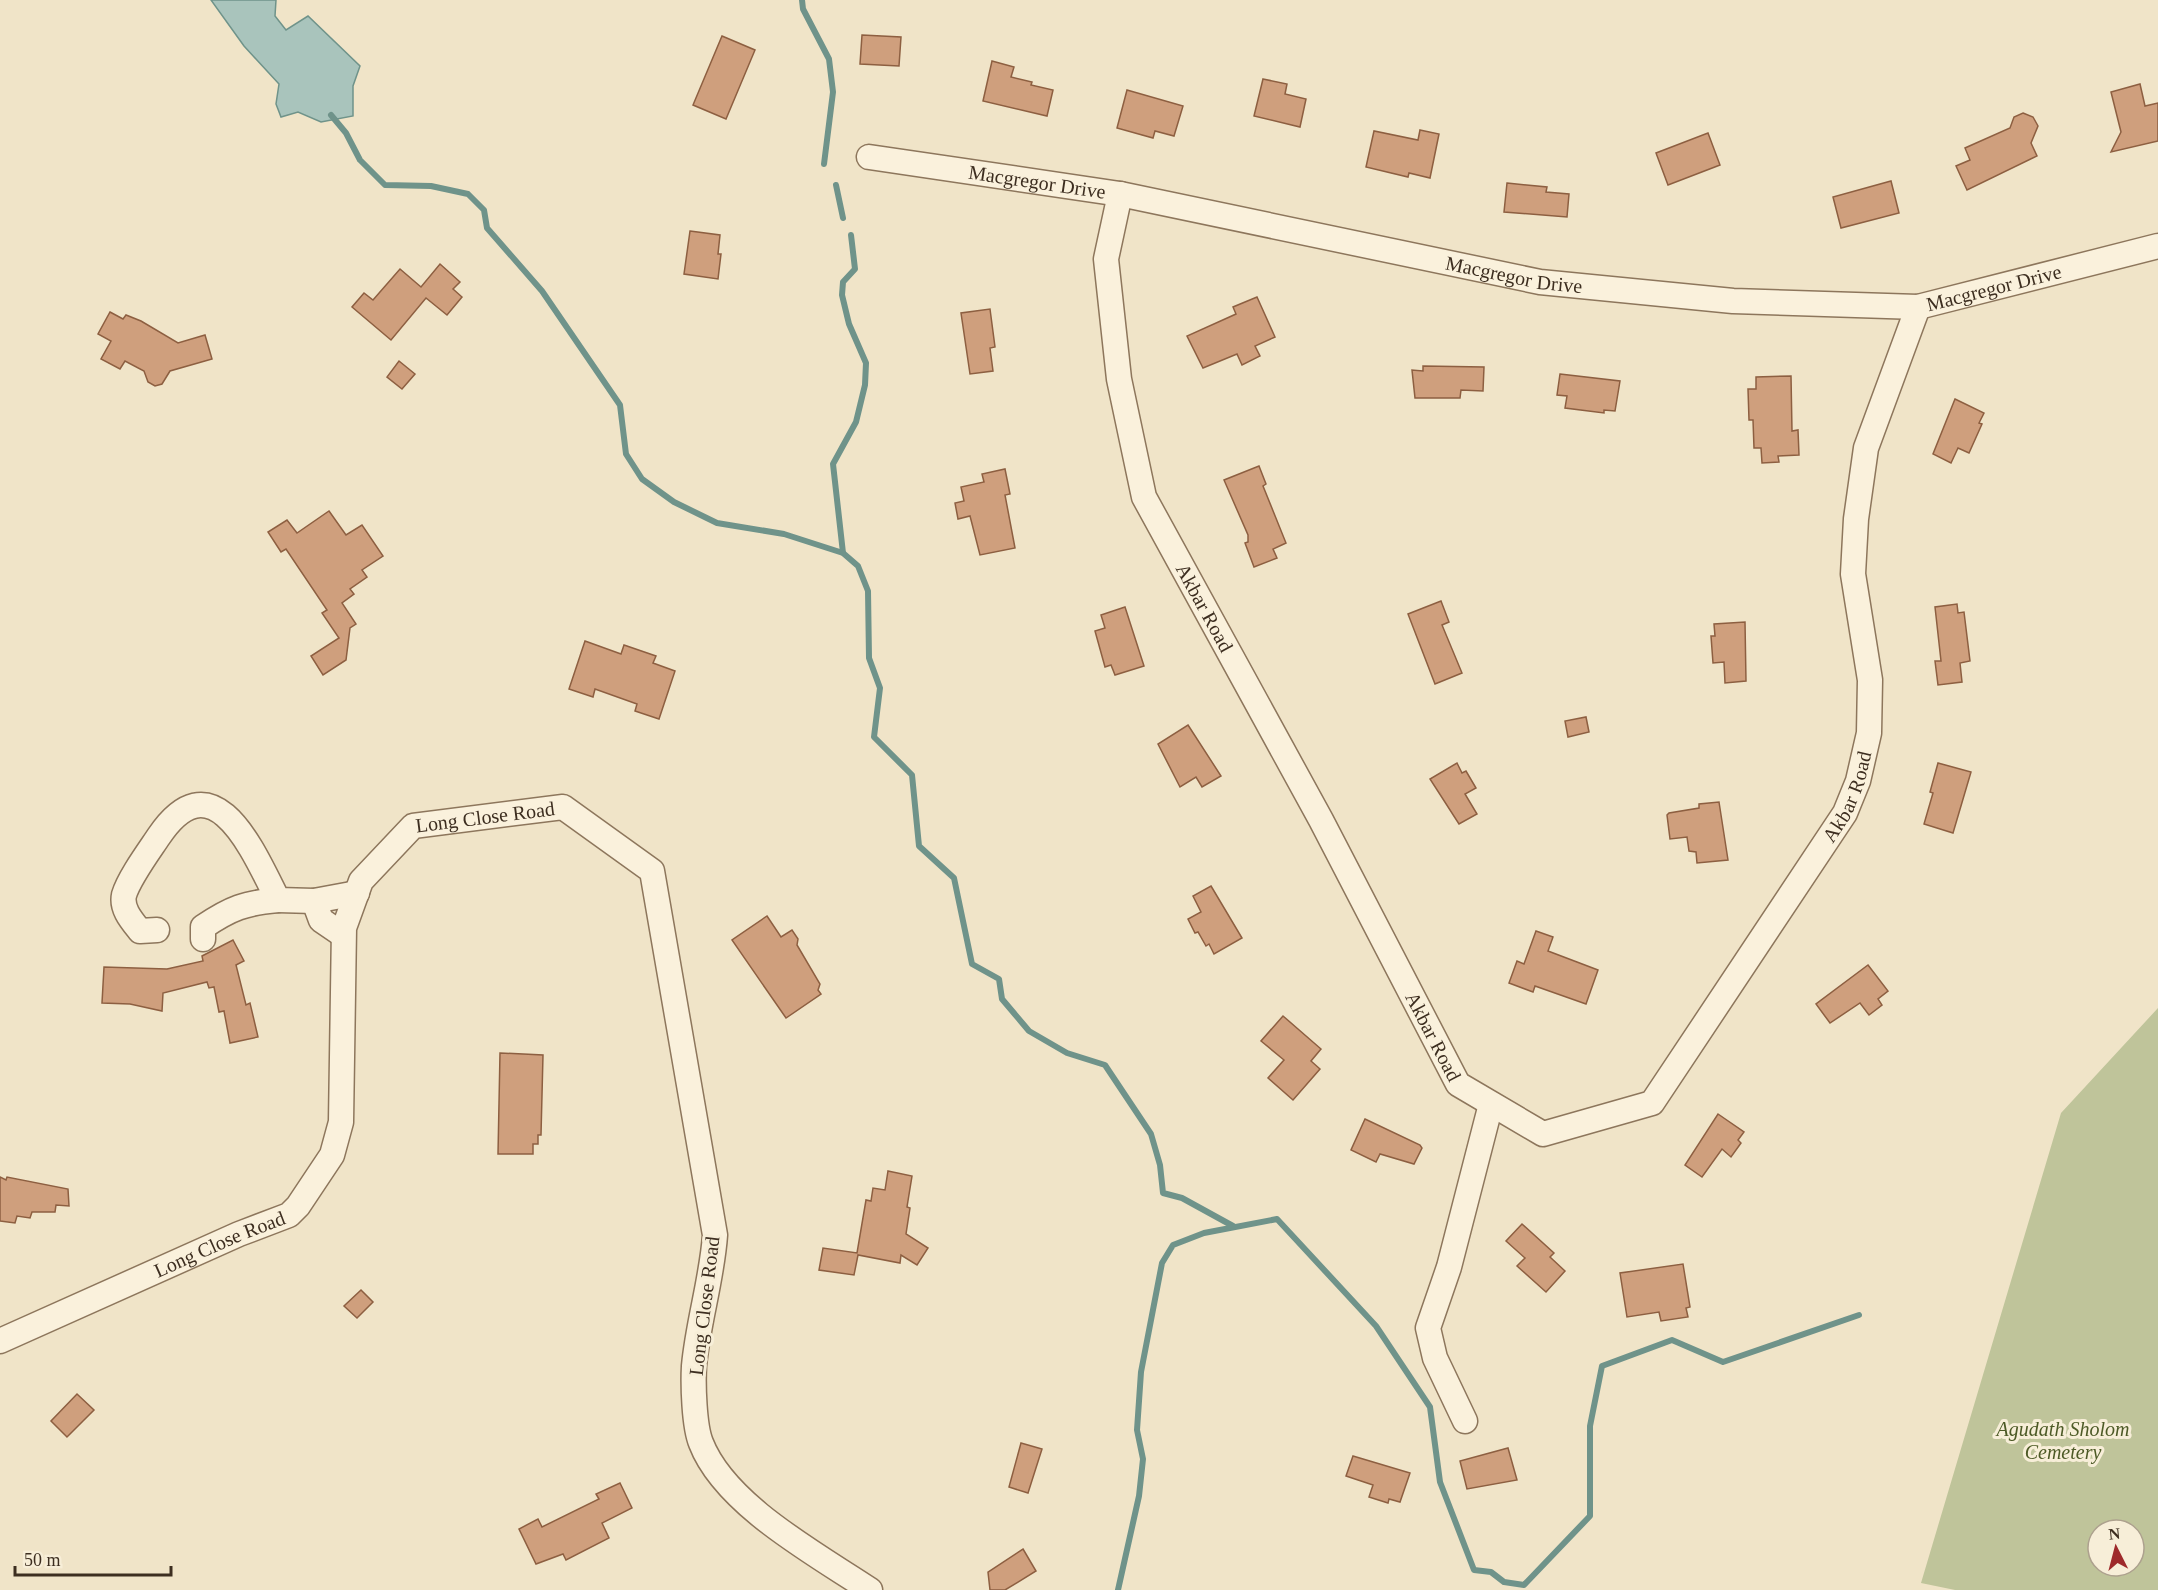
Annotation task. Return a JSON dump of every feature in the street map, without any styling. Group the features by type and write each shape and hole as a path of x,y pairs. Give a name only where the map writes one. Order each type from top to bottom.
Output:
{"street":[{"name":"Macgregor Drive","path":"869,157 1120,194 1540,282 1733,301 1918,308 2158,246"},
{"name":"Akbar Road","path":"1120,194 1106,259 1119,379 1144,497 1321,820 1458,1084 1543,1134 1652,1102 1845,813 1858,781 1869,733 1870,680 1852,574 1856,519 1866,448 1918,308"},
{"path":"157,930 140,931 126,913 124,896 170,820 189,804 205,804 234,822 246,838 278,900"},
{"name":"Long Close Road","path":"0,1341 229,1239 289,1215 298,1206 332,1155 341,1122 343,935 362,881 413,826 563,807 652,871 715,1235 713,1264 694,1366 700,1441 719,1476 750,1507 870,1590"},
{"path":"203,939 203,927 230,908 254,902 278,900 314,901 357,892"},
{"path":"314,901 321,920 343,935"},
{"path":"1465,1421 1435,1358 1428,1328 1449,1267 1491,1104"}],"green space":[{"name":"Agudath Sholom Cemetery","path":"2158,1008 2158,1590 1955,1590 1921,1583 2061,1113"}],"water":[{"path":"211,0 276,0 275,16 286,30 308,16 360,66 353,86 353,116 321,122 298,112 281,117 276,104 279,84 244,46"}],"building":[{"path":"862,35 901,37 899,66 860,64"},
{"path":"722,36 755,50 726,119 693,105"},
{"path":"992,61 1014,67 1011,77 1053,90 1047,116 983,101"},
{"path":"1263,79 1287,84 1285,94 1306,99 1300,127 1254,116"},
{"path":"2140,84 2145,106 2158,103 2158,141 2111,152 2121,132 2111,92"},
{"path":"1127,90 1183,106 1174,136 1155,131 1153,138 1117,128"},
{"path":"2023,113 2033,117 2038,126 2031,143 2037,156 1967,190 1956,166 1970,160 1965,148 2010,128 2014,117"},
{"path":"1420,130 1439,134 1430,178 1409,173 1408,177 1366,167 1374,131 1418,140"},
{"path":"1708,133 1720,165 1668,185 1656,153"},
{"path":"1891,181 1899,213 1841,228 1833,197"},
{"path":"1507,183 1547,187 1546,192 1569,194 1567,217 1504,212"},
{"path":"690,231 720,235 718,254 721,254 718,279 684,274"},
{"path":"440,264 460,282 453,289 462,297 447,315 426,298 391,340 352,307 364,293 373,300 400,269 421,287"},
{"path":"1257,297 1275,337 1255,346 1260,356 1242,365 1237,354 1203,368 1187,336 1236,314 1233,307"},
{"path":"990,309 995,347 990,348 993,371 970,374 961,313"},
{"path":"110,312 123,319 126,315 141,321 178,343 205,335 212,359 170,371 162,384 155,386 148,382 144,371 125,361 120,369 101,359 111,341 98,334"},
{"path":"399,361 415,374 402,389 387,377"},
{"path":"1423,366 1484,367 1483,391 1461,390 1460,398 1415,398 1412,370 1423,371"},
{"path":"1560,374 1620,381 1615,411 1604,410 1604,413 1565,408 1567,396 1557,395"},
{"path":"1791,376 1792,431 1798,430 1799,455 1778,456 1779,462 1762,463 1761,448 1754,448 1753,420 1749,420 1748,389 1756,389 1756,377"},
{"path":"1955,399 1984,413 1979,423 1982,424 1969,453 1958,448 1951,463 1933,454"},
{"path":"1259,466 1266,484 1263,486 1286,543 1273,549 1277,558 1254,567 1245,543 1248,542 1248,535 1224,480"},
{"path":"1005,469 1010,494 1005,495 1015,548 980,555 970,516 958,519 955,503 964,501 961,487 984,482 982,474"},
{"path":"329,511 346,535 362,525 383,556 362,570 367,577 350,589 354,594 342,603 356,624 350,628 346,660 323,675 311,656 339,638 322,613 327,610 286,549 281,552 268,532 287,520 297,533"},
{"path":"1441,601 1449,622 1442,625 1462,673 1435,684 1408,614"},
{"path":"1957,604 1958,613 1964,612 1970,661 1960,663 1962,682 1938,685 1935,661 1941,661 1935,607"},
{"path":"1125,607 1144,666 1115,675 1111,665 1105,667 1095,631 1105,628 1101,615"},
{"path":"1745,622 1746,681 1725,683 1724,662 1713,663 1711,636 1715,636 1714,624"},
{"path":"585,641 621,654 624,645 656,656 653,663 675,671 659,719 635,711 637,704 595,689 593,697 569,689"},
{"path":"1586,717 1589,732 1568,737 1565,721"},
{"path":"1188,725 1221,776 1202,787 1196,777 1180,787 1158,744"},
{"path":"1457,763 1462,773 1466,771 1476,788 1465,794 1477,814 1459,824 1430,779"},
{"path":"1938,763 1971,772 1953,833 1924,824 1933,793 1930,792"},
{"path":"1719,802 1728,860 1697,863 1696,852 1689,851 1687,837 1670,839 1667,815 1699,808 1699,804"},
{"path":"1211,886 1242,938 1214,954 1209,944 1206,946 1198,932 1195,933 1188,919 1201,912 1193,896"},
{"path":"767,916 781,937 792,930 798,939 797,945 820,984 818,990 821,994 786,1018 732,940"},
{"path":"1536,931 1553,937 1548,951 1598,970 1586,1004 1535,986 1533,992 1509,983 1517,961 1524,964"},
{"path":"233,940 244,961 236,965 246,1005 250,1003 258,1037 230,1043 224,1011 219,1012 214,987 209,988 207,982 163,993 162,1011 130,1004 102,1003 104,967 167,969 203,961 202,956"},
{"path":"1868,965 1888,991 1878,999 1882,1005 1869,1015 1860,1003 1830,1023 1816,1004"},
{"path":"1283,1016 1321,1049 1311,1061 1320,1069 1293,1100 1268,1078 1284,1060 1261,1041"},
{"path":"500,1053 543,1055 541,1135 538,1135 538,1144 533,1144 533,1154 498,1154"},
{"path":"1718,1114 1744,1132 1738,1140 1741,1143 1731,1157 1722,1149 1702,1177 1685,1165"},
{"path":"1365,1119 1420,1145 1422,1148 1414,1164 1380,1154 1376,1162 1351,1150"},
{"path":"888,1171 912,1176 906,1234 928,1248 917,1265 901,1255 900,1263 858,1255 854,1275 819,1270 823,1248 857,1253 866,1200 871,1201 873,1188 885,1190"},
{"path":"0,1177 6,1180 7,1177 68,1189 69,1206 56,1205 55,1212 32,1212 30,1218 17,1216 15,1223 0,1221"},
{"path":"1522,1224 1554,1253 1550,1257 1565,1271 1546,1292 1517,1266 1525,1258 1506,1241"},
{"path":"1683,1264 1690,1307 1686,1308 1688,1317 1661,1321 1659,1312 1627,1317 1620,1273"},
{"path":"361,1290 373,1302 357,1318 344,1306"},
{"path":"77,1394 94,1410 67,1437 51,1421"},
{"path":"1021,1443 1042,1449 1028,1493 1009,1487"},
{"path":"1508,1448 1517,1480 1467,1489 1460,1461"},
{"path":"1353,1456 1410,1473 1400,1502 1389,1499 1388,1503 1369,1497 1373,1485 1346,1476"},
{"path":"620,1483 632,1508 602,1523 609,1538 566,1560 563,1554 536,1564 519,1529 538,1519 542,1527 599,1499 596,1494"},
{"path":"1023,1549 1036,1571 1005,1590 990,1590 988,1572"}],"waterway":[{"path":"802,0 803,9 829,59 833,92 824,164"},
{"path":"331,115 346,133 360,160 385,185 431,186 468,194 484,210 487,228 542,291 620,405 626,454 642,479 674,502 717,523 784,534 843,553 858,566 868,591 869,658 880,688 874,737 912,775 919,846 954,878 972,964 999,979 1002,999 1029,1031 1067,1053 1105,1065 1151,1134 1160,1165 1163,1193 1182,1198 1233,1226"},
{"path":"836,185 843,218"},
{"path":"843,553 833,464 856,422 865,385 866,363 849,324 842,295 843,282 855,269 851,235"},
{"path":"1118,1590 1139,1496 1143,1459 1137,1430 1141,1372 1162,1263 1173,1245 1204,1233 1277,1219 1376,1326 1430,1407 1440,1482 1474,1570 1491,1572 1504,1582 1524,1585 1590,1516 1590,1426 1602,1366 1672,1340 1723,1362 1859,1315"}]}
